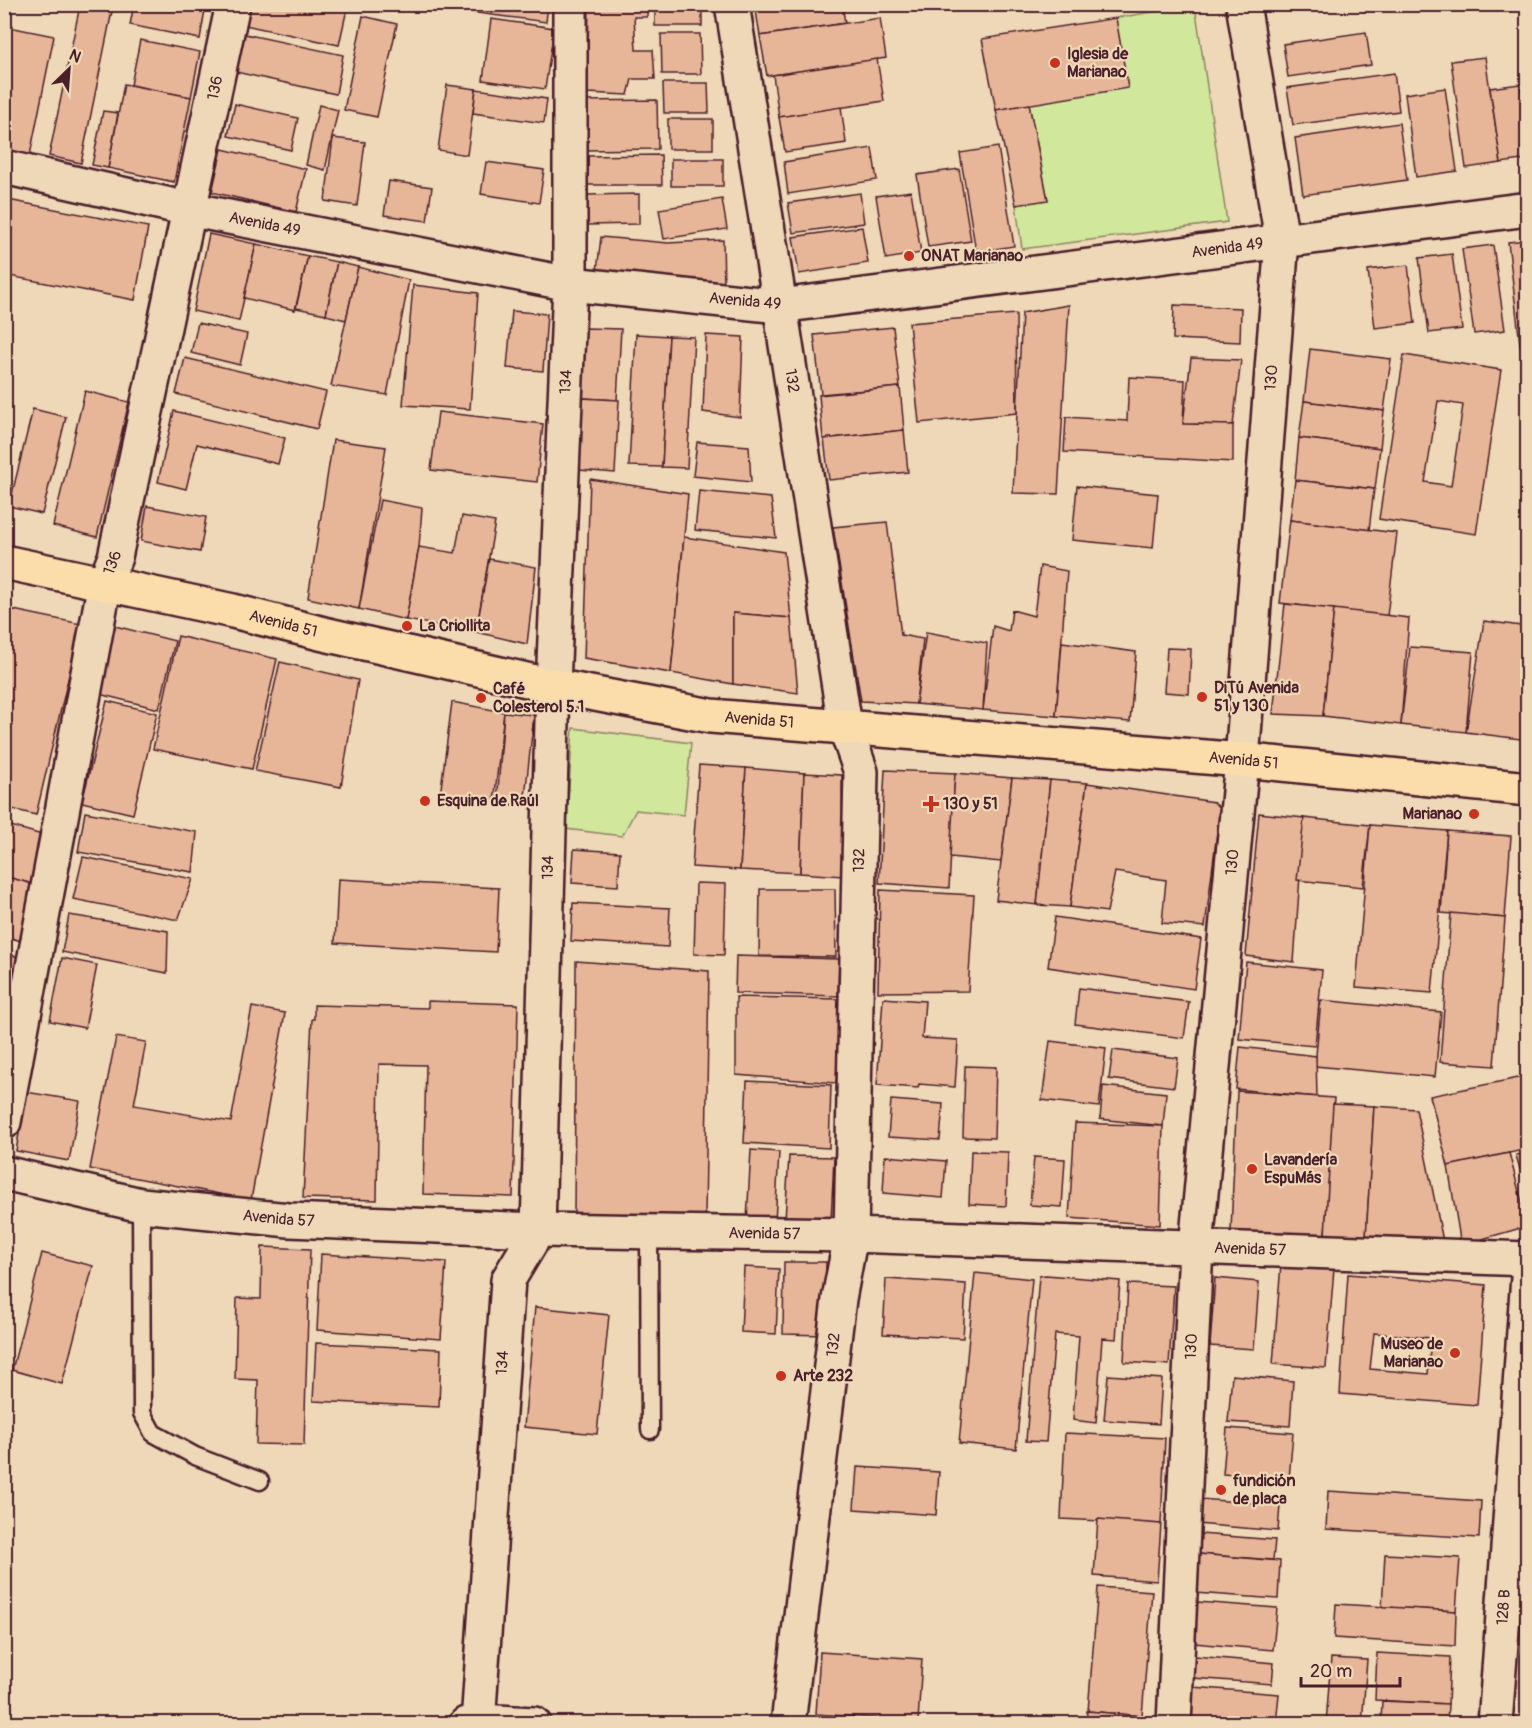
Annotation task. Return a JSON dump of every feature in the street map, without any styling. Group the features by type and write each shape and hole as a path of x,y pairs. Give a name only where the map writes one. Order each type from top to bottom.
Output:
{"main road":[{"name":"Avenida 51","path":"4,562 105,582 553,686 711,716 1242,760 1527,789"}],"street":[{"name":"136","path":"4,1122 105,582 115,557 233,4"},
{"name":"134","path":"474,1723 508,1280 538,1230 553,686 570,284 570,4"},
{"name":"132","path":"732,4 845,726 861,772 851,1235 839,1299 788,1724"},
{"name":"130","path":"1174,1724 1196,1247 1242,760 1282,240 1243,4"},
{"name":"Avenida 49","path":"4,167 189,209 570,284 780,306 1527,209"},
{"name":"Avenida 57","path":"4,1173 141,1205 289,1220 538,1230 851,1235 1527,1259"},
{"name":"128 B","path":"1495,1724 1517,1556 1527,1277"},
{"path":"474,1723 534,1724"}],"lane":[{"path":"141,1205 142,1413 153,1433 195,1456 260,1481"},
{"path":"649,1232 650,1430"}],"green space":[{"path":"1195,5 1227,222 1022,249 1016,205 1048,200 1029,104 1116,18"},
{"path":"573,728 691,743 684,815 636,810 622,836 566,829"}],"building":[{"path":"134,4 206,4 200,39 130,25"},
{"path":"249,4 326,4 347,9 339,45 245,25"},
{"path":"456,4 548,4 546,22 455,10"},
{"path":"589,4 647,4 647,17 634,17 636,50 653,50 655,79 632,79 628,95 587,93"},
{"path":"655,4 702,4 702,26 655,26"},
{"path":"755,4 842,4 845,23 760,36"},
{"path":"80,5 112,11 81,163 49,156"},
{"path":"363,16 397,24 377,117 344,110"},
{"path":"880,18 886,58 767,76 760,36"},
{"name":"Iglesia de Marianao","path":"1116,18 1128,88 996,110 982,39"},
{"path":"491,19 554,28 545,89 483,80"},
{"path":"4,26 54,36 30,155 4,150"},
{"path":"1366,32 1371,65 1288,77 1283,44"},
{"path":"245,34 343,55 336,94 236,72"},
{"path":"661,34 700,34 701,74 662,74"},
{"path":"140,40 200,52 191,97 131,85"},
{"path":"1485,57 1501,163 1466,168 1451,61"},
{"path":"877,59 884,101 779,117 773,75"},
{"path":"1394,73 1399,111 1293,125 1287,88"},
{"path":"663,83 708,83 709,113 664,113"},
{"path":"124,84 191,97 174,182 108,168"},
{"path":"1520,84 1528,135 1528,159 1501,163 1490,88"},
{"path":"447,85 476,89 467,155 438,150"},
{"path":"1445,88 1457,171 1416,177 1405,94"},
{"path":"476,89 547,99 544,123 473,113"},
{"path":"657,100 658,149 583,150 582,101"},
{"path":"235,104 298,118 291,150 228,136"},
{"path":"1029,104 1048,200 1016,205 996,110"},
{"path":"319,105 338,110 325,170 306,165"},
{"path":"841,107 846,143 785,152 779,117"},
{"path":"103,111 118,113 108,168 92,165"},
{"path":"668,119 713,119 713,149 668,149"},
{"path":"1399,123 1407,180 1303,195 1295,138"},
{"path":"333,138 365,142 357,206 325,201"},
{"path":"998,147 1014,246 976,252 960,153"},
{"path":"872,148 877,180 788,194 784,162"},
{"path":"222,149 306,169 296,212 212,192"},
{"path":"661,155 662,185 584,185 583,156"},
{"path":"671,159 723,159 723,186 671,186"},
{"path":"486,162 544,170 539,203 481,194"},
{"path":"959,169 971,241 928,247 917,175"},
{"path":"389,181 432,187 427,221 384,215"},
{"path":"911,191 921,253 886,259 876,196"},
{"path":"860,193 864,223 793,233 788,203"},
{"path":"639,194 639,224 585,225 585,195"},
{"path":"722,199 727,229 664,239 659,209"},
{"path":"8,200 148,227 135,300 4,275 4,216"},
{"path":"862,227 868,263 799,274 793,237"},
{"path":"209,234 256,244 239,321 193,311"},
{"path":"601,237 668,243 723,240 724,287 597,271"},
{"path":"1528,240 1528,369 1523,369 1508,242"},
{"path":"256,244 308,256 295,310 244,298"},
{"path":"1493,245 1505,330 1474,334 1462,249"},
{"path":"1452,254 1462,329 1429,333 1419,258"},
{"path":"308,256 337,262 326,314 296,308"},
{"path":"337,262 358,267 346,320 326,315"},
{"path":"1408,265 1415,323 1375,328 1368,270"},
{"path":"358,267 409,280 387,395 331,386"},
{"path":"413,285 478,293 470,409 403,405"},
{"path":"1069,305 1058,494 1013,493 1022,313"},
{"path":"1174,305 1241,308 1240,342 1173,339"},
{"path":"512,311 547,314 543,371 507,368"},
{"path":"1016,314 1017,413 919,423 909,323"},
{"path":"198,323 247,334 240,365 191,353"},
{"path":"893,327 900,387 821,394 814,335"},
{"path":"585,328 621,329 617,400 582,398"},
{"path":"636,334 669,336 662,467 629,466"},
{"path":"706,335 743,337 740,417 703,412"},
{"path":"669,336 694,337 687,468 662,467"},
{"path":"1310,349 1391,359 1384,411 1304,401"},
{"path":"1404,355 1501,370 1476,534 1379,519","holes":["1438,401 1463,405 1451,486 1425,482"]},
{"path":"185,358 326,392 317,429 176,394"},
{"path":"1191,358 1241,360 1233,425 1183,424"},
{"path":"1129,377 1185,380 1183,424 1233,425 1233,462 1064,452 1066,417 1127,421"},
{"path":"900,387 904,430 823,439 819,395"},
{"path":"85,391 129,402 97,537 53,526"},
{"path":"582,398 619,400 615,473 579,470"},
{"path":"1304,401 1384,411 1380,448 1299,438"},
{"path":"33,409 66,417 42,514 9,506"},
{"path":"174,411 285,438 278,464 197,444 186,489 158,482"},
{"path":"438,412 543,424 537,482 431,470"},
{"path":"904,430 908,472 829,480 824,439"},
{"path":"1299,438 1380,448 1375,489 1295,480"},
{"path":"333,440 386,447 359,609 308,598"},
{"path":"697,442 749,446 751,482 693,476"},
{"path":"590,479 688,494 671,673 584,658"},
{"path":"1295,480 1374,489 1369,530 1290,520"},
{"path":"1077,486 1158,494 1153,548 1072,540"},
{"path":"699,491 771,498 776,538 695,530"},
{"path":"380,500 422,508 419,547 406,620 359,609"},
{"path":"147,506 206,517 200,552 141,541"},
{"path":"462,516 495,522 476,632 406,620 419,547 455,553"},
{"path":"1290,520 1397,533 1387,616 1280,603"},
{"path":"887,522 901,635 923,639 916,704 861,701 833,527"},
{"path":"684,537 784,552 791,618 733,613 733,684 671,673"},
{"path":"489,559 536,567 527,644 476,632"},
{"path":"1040,566 1067,571 1056,716 983,710 993,626 1009,631 1012,610 1034,616"},
{"path":"1285,604 1334,609 1323,716 1273,714"},
{"path":"4,608 81,624 36,815 4,807"},
{"path":"1334,609 1409,618 1401,725 1323,716"},
{"path":"733,613 791,618 798,693 733,684"},
{"path":"1484,621 1528,627 1528,740 1466,732"},
{"path":"115,626 175,641 159,709 99,694"},
{"path":"926,632 987,643 983,710 916,704"},
{"path":"178,636 277,659 252,769 153,749"},
{"path":"1062,642 1136,652 1130,722 1056,716"},
{"path":"1410,647 1473,652 1466,732 1401,725"},
{"path":"1167,648 1191,649 1189,694 1164,692"},
{"path":"280,662 358,680 341,787 255,771"},
{"path":"107,701 157,713 133,814 82,802"},
{"path":"452,702 504,712 494,803 440,796"},
{"path":"504,712 534,715 524,806 497,803"},
{"path":"699,765 746,768 740,870 692,867"},
{"path":"746,768 804,773 800,873 740,870"},
{"path":"885,770 955,773 949,888 879,883"},
{"path":"804,773 842,775 843,876 800,873"},
{"path":"955,773 1012,778 1001,862 950,857"},
{"path":"1012,778 1050,780 1037,905 996,900"},
{"path":"1050,780 1087,783 1070,907 1037,905"},
{"path":"1087,783 1214,802 1220,809 1205,927 1162,923 1166,880 1115,872 1107,912 1070,907"},
{"path":"85,812 197,832 193,872 78,852"},
{"path":"1259,813 1304,818 1294,962 1246,956"},
{"path":"1304,818 1370,825 1363,887 1297,880"},
{"path":"4,824 49,837 36,885 4,876"},
{"path":"1370,825 1447,831 1432,993 1356,987"},
{"path":"1447,831 1511,836 1505,918 1441,913"},
{"path":"574,849 620,852 618,886 572,883"},
{"path":"83,857 193,879 178,920 73,899"},
{"path":"4,876 36,885 21,941 4,936"},
{"path":"338,879 499,888 496,952 335,943"},
{"path":"696,883 726,884 724,955 694,954"},
{"path":"760,889 835,889 836,957 759,956"},
{"path":"880,890 974,895 968,991 878,992"},
{"path":"573,903 670,908 668,947 571,941"},
{"path":"1451,913 1505,918 1494,1066 1440,1062"},
{"path":"69,915 168,931 167,973 62,952"},
{"path":"1055,917 1201,939 1194,989 1048,967"},
{"path":"4,953 22,958 6,1018 4,1018"},
{"path":"736,956 839,959 838,996 735,993"},
{"path":"62,958 97,965 85,1028 50,1021"},
{"path":"576,961 709,971 705,1216 574,1215"},
{"path":"1246,962 1322,970 1315,1046 1239,1039"},
{"path":"1079,988 1189,1002 1184,1038 1075,1024"},
{"path":"736,997 841,999 836,1083 736,1075"},
{"path":"883,998 925,1001 922,1038 958,1040 955,1087 919,1084 918,1088 877,1085"},
{"path":"1321,1000 1441,1012 1435,1077 1315,1066"},
{"path":"428,1001 518,1004 513,1197 423,1194 426,1065 379,1064 377,1200 303,1198 314,1005 428,1008"},
{"path":"252,1007 285,1013 251,1200 90,1169 116,1037 146,1042 134,1105 231,1122"},
{"path":"1050,1041 1106,1048 1099,1107 1042,1100"},
{"path":"1240,1047 1316,1056 1317,1097 1236,1089"},
{"path":"1113,1050 1178,1058 1174,1087 1109,1079"},
{"path":"965,1066 996,1067 994,1138 963,1137"},
{"path":"1528,1076 1528,1149 1448,1166 1430,1096"},
{"path":"747,1081 831,1085 829,1148 744,1143"},
{"path":"1103,1086 1166,1093 1163,1126 1100,1119"},
{"path":"1237,1091 1334,1098 1325,1235 1231,1231"},
{"path":"26,1092 80,1101 69,1161 16,1151"},
{"path":"891,1100 943,1104 940,1140 888,1137"},
{"path":"1333,1104 1374,1106 1366,1238 1325,1235"},
{"path":"1374,1106 1416,1109 1443,1241 1366,1238"},
{"path":"1075,1123 1163,1126 1160,1225 1069,1218"},
{"path":"751,1150 779,1152 775,1222 747,1220"},
{"path":"971,1151 1008,1152 1006,1206 969,1204"},
{"path":"1509,1153 1528,1226 1461,1245 1448,1166"},
{"path":"1528,1153 1528,1198 1516,1155"},
{"path":"789,1156 834,1157 831,1221 785,1220"},
{"path":"885,1156 946,1161 943,1198 883,1193"},
{"path":"1034,1157 1065,1159 1062,1207 1030,1205"},
{"path":"262,1247 310,1249 304,1445 256,1444 258,1380 235,1379 237,1298 261,1299"},
{"path":"42,1253 93,1266 62,1384 12,1370"},
{"path":"321,1254 446,1262 441,1339 317,1330"},
{"path":"784,1262 826,1262 825,1335 783,1334"},
{"path":"1281,1264 1334,1268 1326,1368 1273,1364"},
{"path":"744,1267 779,1269 776,1334 741,1332"},
{"path":"975,1273 1032,1279 1016,1449 959,1443"},
{"name":"Museo de Marianao","path":"1348,1274 1486,1285 1477,1405 1340,1394","holes":["1374,1333 1431,1338 1428,1374 1370,1369"]},
{"path":"1039,1276 1120,1281 1116,1339 1102,1338 1096,1423 1073,1420 1079,1336 1055,1334 1046,1442 1026,1441"},
{"path":"1215,1278 1259,1282 1254,1349 1210,1346"},
{"path":"886,1279 966,1284 963,1338 883,1334"},
{"path":"1128,1284 1174,1286 1169,1365 1124,1362"},
{"path":"535,1307 609,1315 597,1434 524,1427"},
{"path":"316,1343 441,1349 439,1407 313,1401"},
{"path":"1108,1375 1162,1379 1159,1424 1104,1420"},
{"path":"1232,1375 1293,1381 1290,1426 1228,1422"},
{"path":"1227,1428 1293,1433 1289,1479 1223,1474"},
{"path":"1065,1433 1165,1438 1161,1524 1061,1519"},
{"path":"857,1467 939,1472 936,1515 854,1509"},
{"path":"1328,1491 1481,1501 1479,1538 1326,1529"},
{"path":"1199,1499 1280,1505 1278,1531 1197,1524"},
{"path":"1098,1519 1161,1524 1157,1581 1094,1576"},
{"path":"1200,1534 1275,1540 1273,1560 1198,1554"},
{"path":"1198,1554 1280,1561 1278,1599 1195,1593"},
{"path":"1385,1554 1460,1558 1456,1611 1382,1607"},
{"path":"1098,1587 1152,1591 1142,1716 1088,1711"},
{"path":"1197,1602 1277,1608 1273,1650 1194,1643"},
{"path":"1336,1604 1456,1611 1455,1646 1334,1638"},
{"path":"820,1652 922,1659 918,1721 816,1714"},
{"path":"1377,1653 1450,1657 1448,1704 1375,1700"},
{"path":"1195,1656 1274,1663 1272,1684 1193,1678"},
{"path":"1331,1658 1367,1660 1362,1724 1326,1724"},
{"path":"1192,1687 1279,1694 1276,1724 1231,1724 1190,1720"},
{"path":"1382,1701 1448,1704 1447,1724 1381,1724"},
{"path":"1087,1711 1142,1716 1142,1724 1086,1724"}],"place":[{"name":"Iglesia de Marianao","path":"1055,63"},
{"name":"ONAT Marianao","path":"909,256"},
{"name":"La Criollita","path":"407,626"},
{"name":"DiTú Avenida 51 y 130","path":"1202,697"},
{"name":"Café Colesterol 5.1","path":"481,698"},
{"name":"Esquina de Raúl","path":"425,801"},
{"name":"130 y 51","path":"931,804"},
{"name":"Marianao","path":"1474,814"},
{"name":"Lavandería EspuMás","path":"1252,1169"},
{"name":"Museo de Marianao","path":"1455,1353"},
{"name":"Arte 232","path":"781,1376"},
{"name":"fundición de placa","path":"1221,1490"}]}
